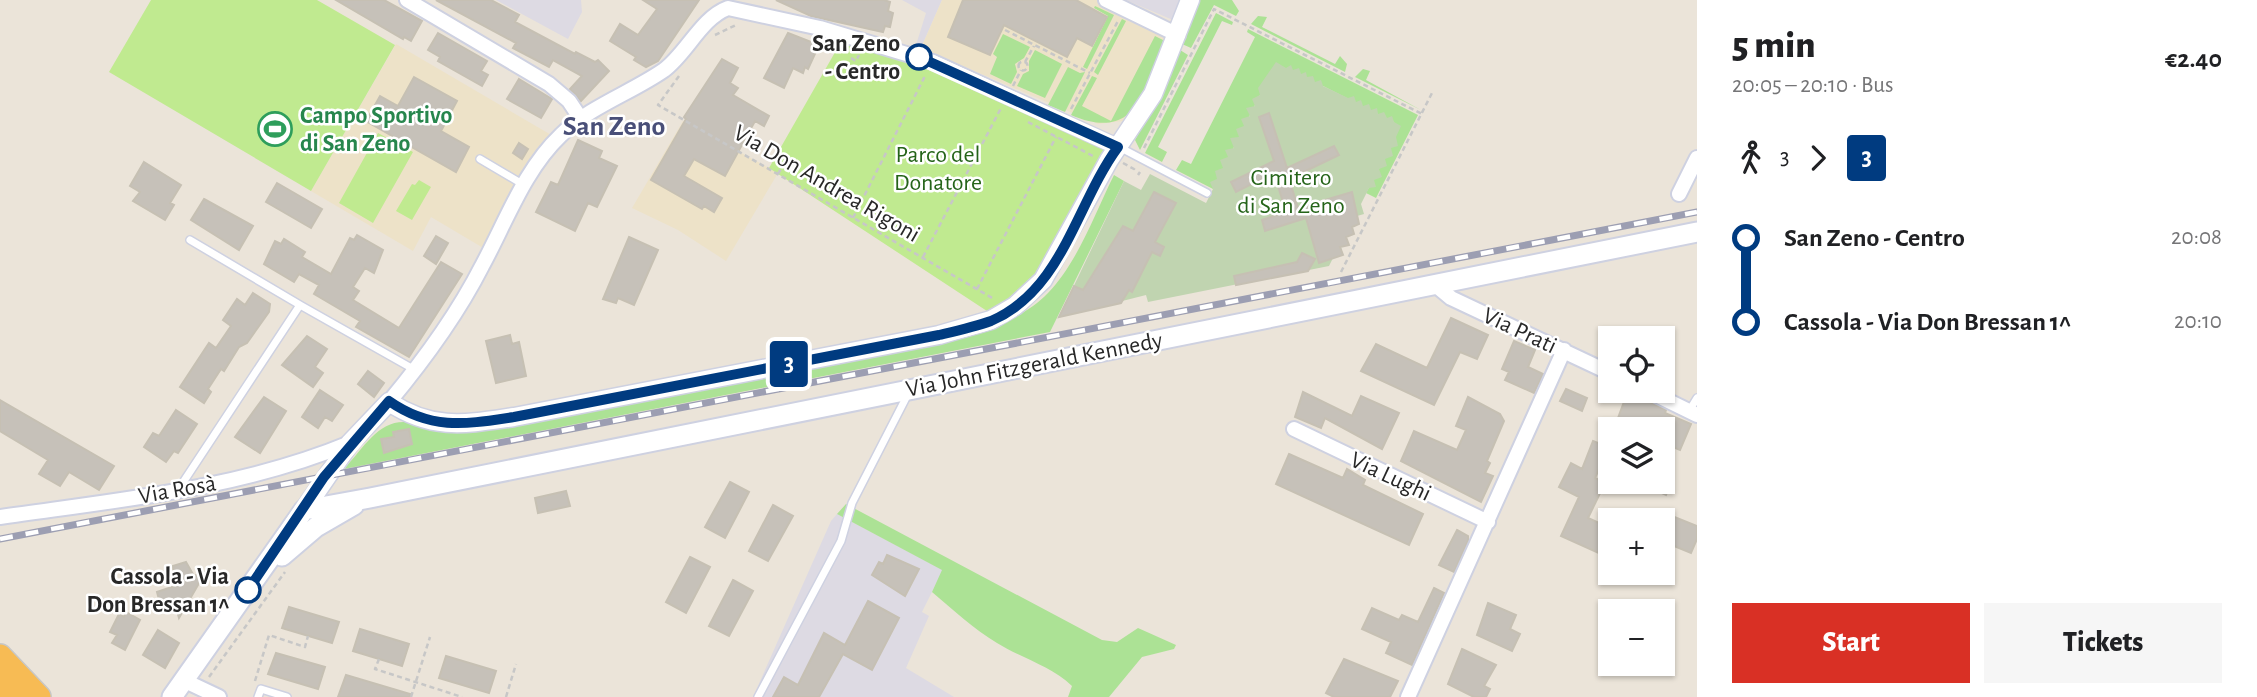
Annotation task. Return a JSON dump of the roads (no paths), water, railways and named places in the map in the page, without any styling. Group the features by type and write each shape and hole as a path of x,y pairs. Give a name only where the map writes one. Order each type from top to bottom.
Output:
{"highway":[{"path":"0,656 39,697"},
{"path":"0,682 17,697"}],"main road":[{"name":"Via John Fitzgerald Kennedy","path":"307,517 370,498 1697,232"},
{"path":"172,697 192,684 243,597 307,517"}],"street":[{"path":"407,0 549,84 569,101 581,119"},
{"path":"1106,0 1178,35"},
{"path":"389,401 435,422 457,425 514,417 939,335 991,320 1015,306 1044,280 1118,147 1153,94 1190,0"},
{"path":"307,517 350,443 415,370 460,305 524,186 550,147 581,119 665,69 726,4 820,28 933,62 1118,147"},
{"path":"1679,194 1697,158"},
{"name":"Via Prati","path":"1433,283 1451,298 1598,367"},
{"path":"1408,697 1564,350"},
{"path":"1673,403 1693,413"},
{"name":"Via Lughi","path":"1294,429 1488,522"},
{"name":"Via Rosà","path":"0,517 177,491 285,468 350,443"},
{"path":"192,684 219,697"}],"lane":[{"path":"1118,147 1207,193"},
{"path":"480,159 524,186"},
{"path":"190,240 415,370"},
{"path":"177,491 300,305"},
{"path":"758,697 841,541 852,503 905,405 910,388"},
{"path":"1693,413 1697,398"},
{"path":"260,693 287,697"}],"railway":[{"path":"0,539 1697,212"}],"place":[{"name":"San Zeno - Centro","path":"919,57"},
{"name":"Campo Sportivo di San Zeno","path":"275,129"},
{"name":"Cassola - Via Don Bressan 1^","path":"248,590"}],"district":[{"name":"San Zeno","path":"614,125"}],"park label":[{"name":"Parco del Donatore","path":"938,168"},
{"name":"Cimitero di San Zeno","path":"1291,191"}]}
